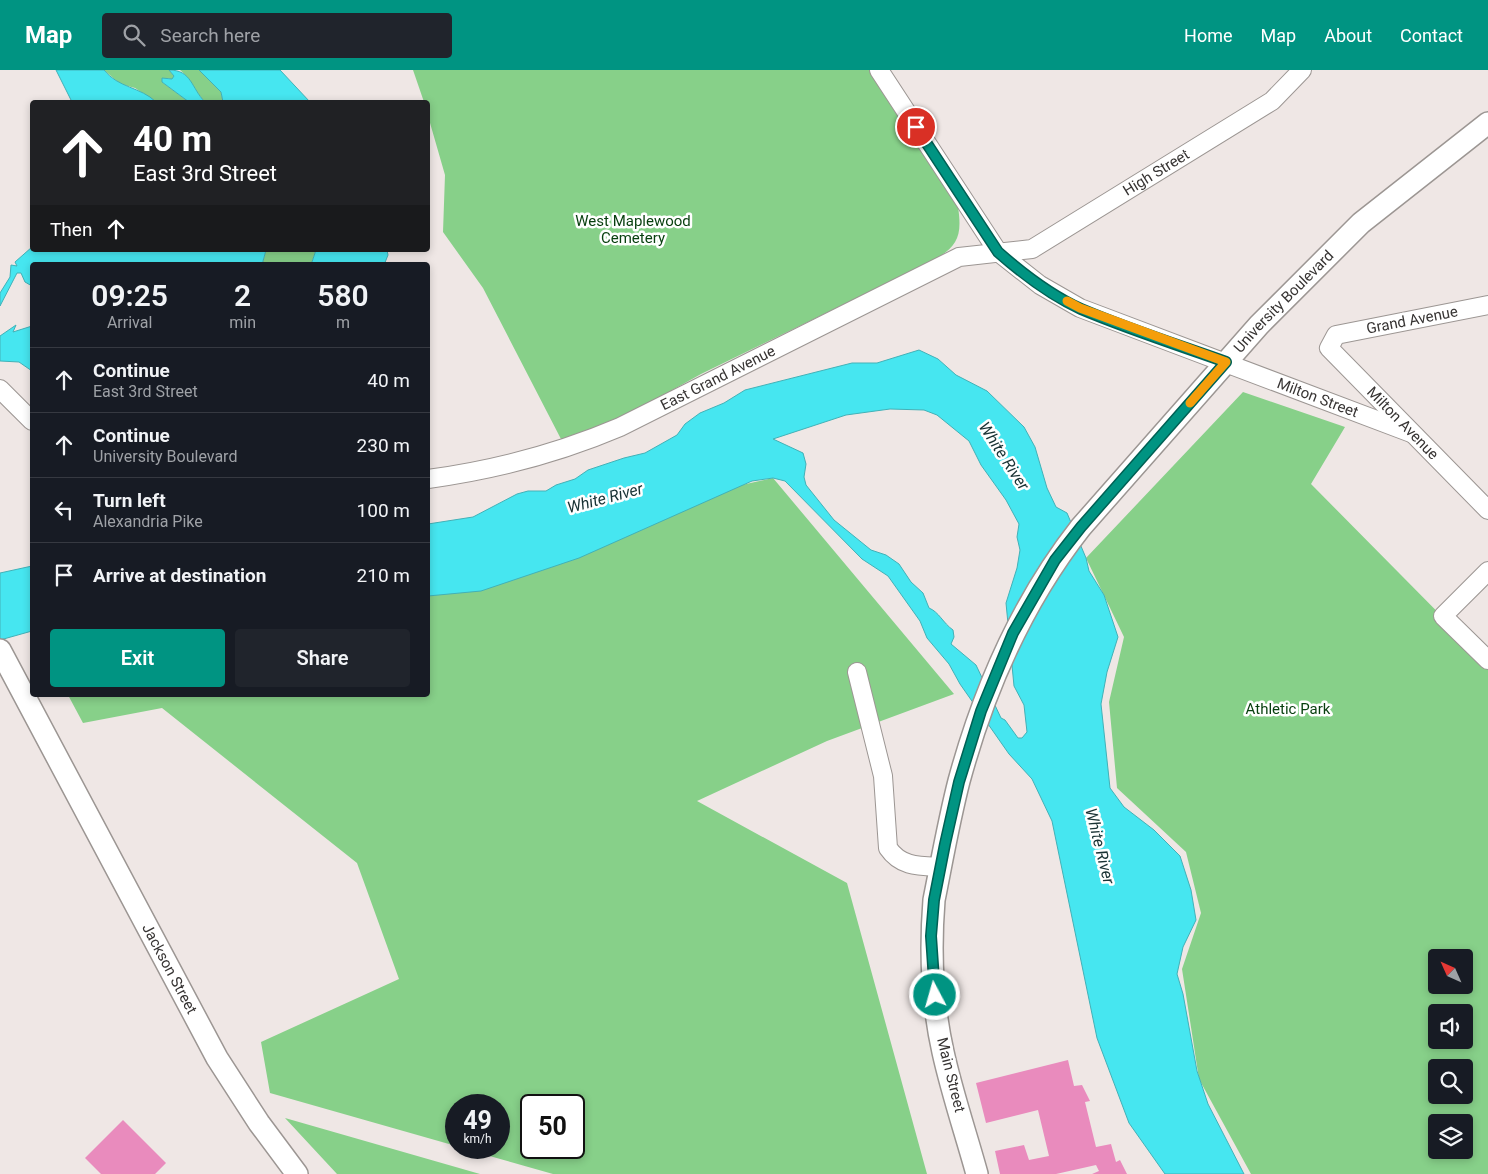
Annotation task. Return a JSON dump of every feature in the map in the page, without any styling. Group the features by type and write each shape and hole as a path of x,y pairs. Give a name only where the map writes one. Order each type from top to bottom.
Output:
{"main road":[{"name":"University Boulevard","path":"959,782 981,711 1013,633 1055,560 1101,504 1226,362 1361,223 1488,123"},
{"name":"Jackson Street","path":"0,650 217,1058 258,1123 298,1174"},
{"name":"Main Street","path":"959,782 940,867 932,915 933,976 943,1051 977,1174"}],"street":[{"name":"Milton Street","path":"879,70 998,252 1040,285 1080,308 1411,433"},
{"name":"High Street","path":"998,252 1032,249 1272,101 1302,70"},
{"name":"East Grand Avenue","path":"430,480 519,462 577,446 620,427 738,366 959,257 998,252"},
{"name":"Grand Avenue","path":"1336,335 1488,306"},
{"name":"Milton Avenue","path":"1336,335 1329,348 1488,510"},
{"path":"0,390 30,419"},
{"path":"1488,571 1443,616 1488,660"},
{"path":"857,672 882,776 888,848 895,858 910,865 940,867"}],"green space":[{"path":"104,70 169,70 174,76 172,80 168,78 162,82 186,100 153,100 135,88 120,84"},
{"path":"180,70 199,70 221,92 223,100 203,100"},
{"name":"West Maplewood Cemetery","path":"413,70 873,70 958,207 958,235 956,241 946,252 929,263 701,374 626,416 562,441 483,288 443,232 445,175 430,123 430,100 423,100"},
{"path":"265,252 315,252 312,262 263,262"},
{"name":"Athletic Park","path":"1243,392 1345,427 1311,484 1488,663 1488,1174 1251,1174 1199,1079 1182,969 1201,913 1186,852 1117,788 1109,702 1124,637 1086,558"},
{"path":"773,478 954,694 827,741 697,801 847,883 927,1174 553,1174 500,1159 510,1159 510,1094 445,1094 445,1143 270,1093 261,1042 399,979 357,863 162,708 83,723 69,697 430,697 430,555"},
{"path":"285,1118 480,1174 337,1174"}],"water":[{"path":"56,70 104,70 116,80 144,93 154,100 71,100"},
{"path":"169,70 177,71 187,76 203,100 186,100 162,82 162,78 172,79 174,76"},
{"path":"199,70 280,70 308,100 223,100 221,92"},
{"path":"30,249 30,252 265,252 263,262 30,262 30,285 25,282 21,273 17,273 0,306 0,293 10,277 11,265 17,266 15,262"},
{"path":"315,252 387,252 388,255 385,262 312,262"},
{"path":"16,325 13,332 30,327 30,370 19,362 0,361 0,336"},
{"name":"White River","path":"919,350 938,359 956,375 987,391 1024,427 1035,447 1047,488 1056,507 1067,513 1086,558 1089,571 1104,595 1118,637 1107,672 1101,704 1110,788 1124,807 1154,830 1180,856 1191,890 1196,920 1183,947 1177,974 1183,994 1197,1071 1208,1104 1244,1174 1165,1174 1129,1123 1097,1038 1052,821 1032,779 1009,754 960,684 949,664 927,638 920,621 888,576 862,559 785,481 773,478 752,481 579,558 481,591 430,596 430,524 473,517 517,494 528,491 546,491 556,485 575,479 588,470 645,453 677,435 685,424 700,413 724,403 745,390 852,363 877,363","holes":["890,409 924,410 937,415 969,441 981,465 1006,500 1019,524 1017,537 1020,550 1017,568 1006,603 1014,686 1024,705 1027,732 1022,738 1018,738 1005,720 1001,718 976,665 951,644 954,637 953,630 936,612 929,608 923,593 911,582 899,564 886,555 871,550 834,520 806,485 804,477 806,464 803,453 773,439 846,415"]},
{"path":"30,566 30,632 0,640 0,573"}],"building":[{"path":"1068,1060 1074,1086 1082,1085 1090,1101 1085,1102 1096,1147 1111,1144 1116,1162 1120,1160 1127,1174 1092,1174 1099,1171 1096,1165 1056,1174 1000,1174 995,1151 1024,1145 1029,1160 1049,1156 1038,1110 986,1123 976,1083"},
{"path":"123,1120 166,1163 155,1174 101,1174 85,1158"}],"slow traffic":[{"path":"1067,301 1080,308 1226,362 1190,403"}],"route":[{"path":"916,127 998,252 1016,268 1040,285 1080,308 1226,362 1136,462 1055,560 1013,633 981,711 959,782 945,844 934,900 931,936 935,995"}]}
